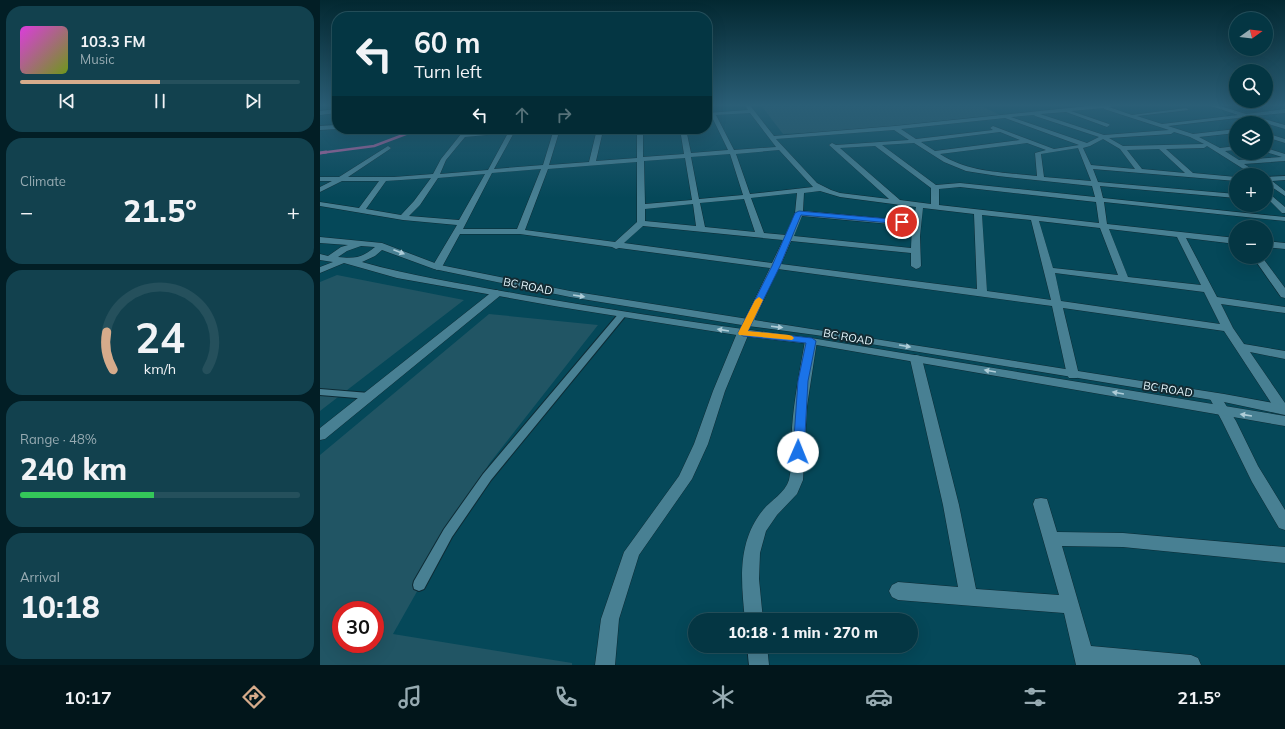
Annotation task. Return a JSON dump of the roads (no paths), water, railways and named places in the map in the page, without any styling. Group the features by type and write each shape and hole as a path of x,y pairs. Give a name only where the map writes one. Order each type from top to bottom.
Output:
{"street":[{"path":"403,218 412,209 436,176 444,160 464,135"},
{"path":"437,267 509,135"},
{"path":"520,232 545,168 555,135"},
{"path":"592,164 598,135"},
{"path":"616,246 641,223 640,135"},
{"path":"684,135 701,229"},
{"path":"722,135 732,152 760,234"},
{"path":"770,135 814,185 820,189 840,195 978,213 1103,225 1229,240"},
{"path":"772,138 808,135"},
{"path":"821,135 898,203"},
{"path":"864,135 935,187 960,185 1285,219"},
{"path":"906,135 934,154 954,165 966,168 1041,178 1229,195"},
{"path":"835,147 915,141 961,135"},
{"path":"1011,135 1052,150"},
{"path":"1058,135 1088,145"},
{"path":"1099,135 1122,148 1139,170"},
{"path":"1041,178 1038,153 1080,147 1088,145 1102,136 1119,135"},
{"path":"1179,135 1204,146 1235,168"},
{"path":"1192,136 1201,135"},
{"path":"1192,136 1219,150 1247,168"},
{"path":"1273,138 1285,142"},
{"path":"934,154 1028,142"},
{"path":"1273,144 1285,142"},
{"path":"1122,148 1204,146"},
{"path":"1080,147 1095,183 1100,200 1103,225 1124,279"},
{"path":"1160,147 1191,175"},
{"path":"320,190 339,180 388,148"},
{"path":"320,179 384,179 436,176 781,148"},
{"path":"1219,150 1229,149"},
{"path":"1273,153 1285,158"},
{"path":"1238,162 1285,158"},
{"path":"1089,167 1229,178"},
{"path":"1273,179 1285,178"},
{"path":"361,211 384,179"},
{"path":"1273,185 1285,194"},
{"path":"935,187 935,208"},
{"path":"641,207 820,189"},
{"path":"605,665 610,619 632,552 685,479 701,444 719,390 745,328 776,266 799,213 801,191"},
{"path":"1273,202 1285,211"},
{"path":"320,204 403,218 462,222"},
{"path":"916,266 914,251 916,224 920,206"},
{"path":"799,213 916,224"},
{"path":"978,213 982,293"},
{"path":"1034,218 1049,270 1055,304 1073,375"},
{"path":"641,223 914,251"},
{"path":"458,231 520,232 616,246 982,293 1228,328"},
{"path":"1180,234 1228,328 1284,409"},
{"name":"BC ROAD","path":"320,240 382,246 437,267 745,328 816,332 1073,375 1215,396 1284,409"},
{"path":"325,258 361,243"},
{"path":"1273,245 1285,246"},
{"path":"320,270 372,254 382,246"},
{"path":"325,258 397,275 497,293 623,314 745,328 916,359 1285,421"},
{"path":"1262,264 1285,295"},
{"path":"1049,270 1208,289"},
{"path":"320,435 497,293"},
{"path":"1214,300 1285,310"},
{"path":"753,613 750,582 750,551 757,531 768,514 786,498 796,482 803,381 812,341"},
{"path":"1239,346 1285,355"},
{"path":"916,359 951,505 969,596"},
{"path":"1215,396 1225,411 1250,463 1285,523"},
{"path":"1041,504 1085,660 1191,665"},
{"path":"1052,539 1123,540 1285,555"},
{"path":"898,591 1070,605"},
{"path":"758,653 759,665"}],"lane":[{"path":"419,585 448,533 487,477 623,314"},
{"path":"320,392 369,396"}],"waterway":[{"path":"320,153 374,146 403,135"},
{"path":"320,153 326,152"}]}
